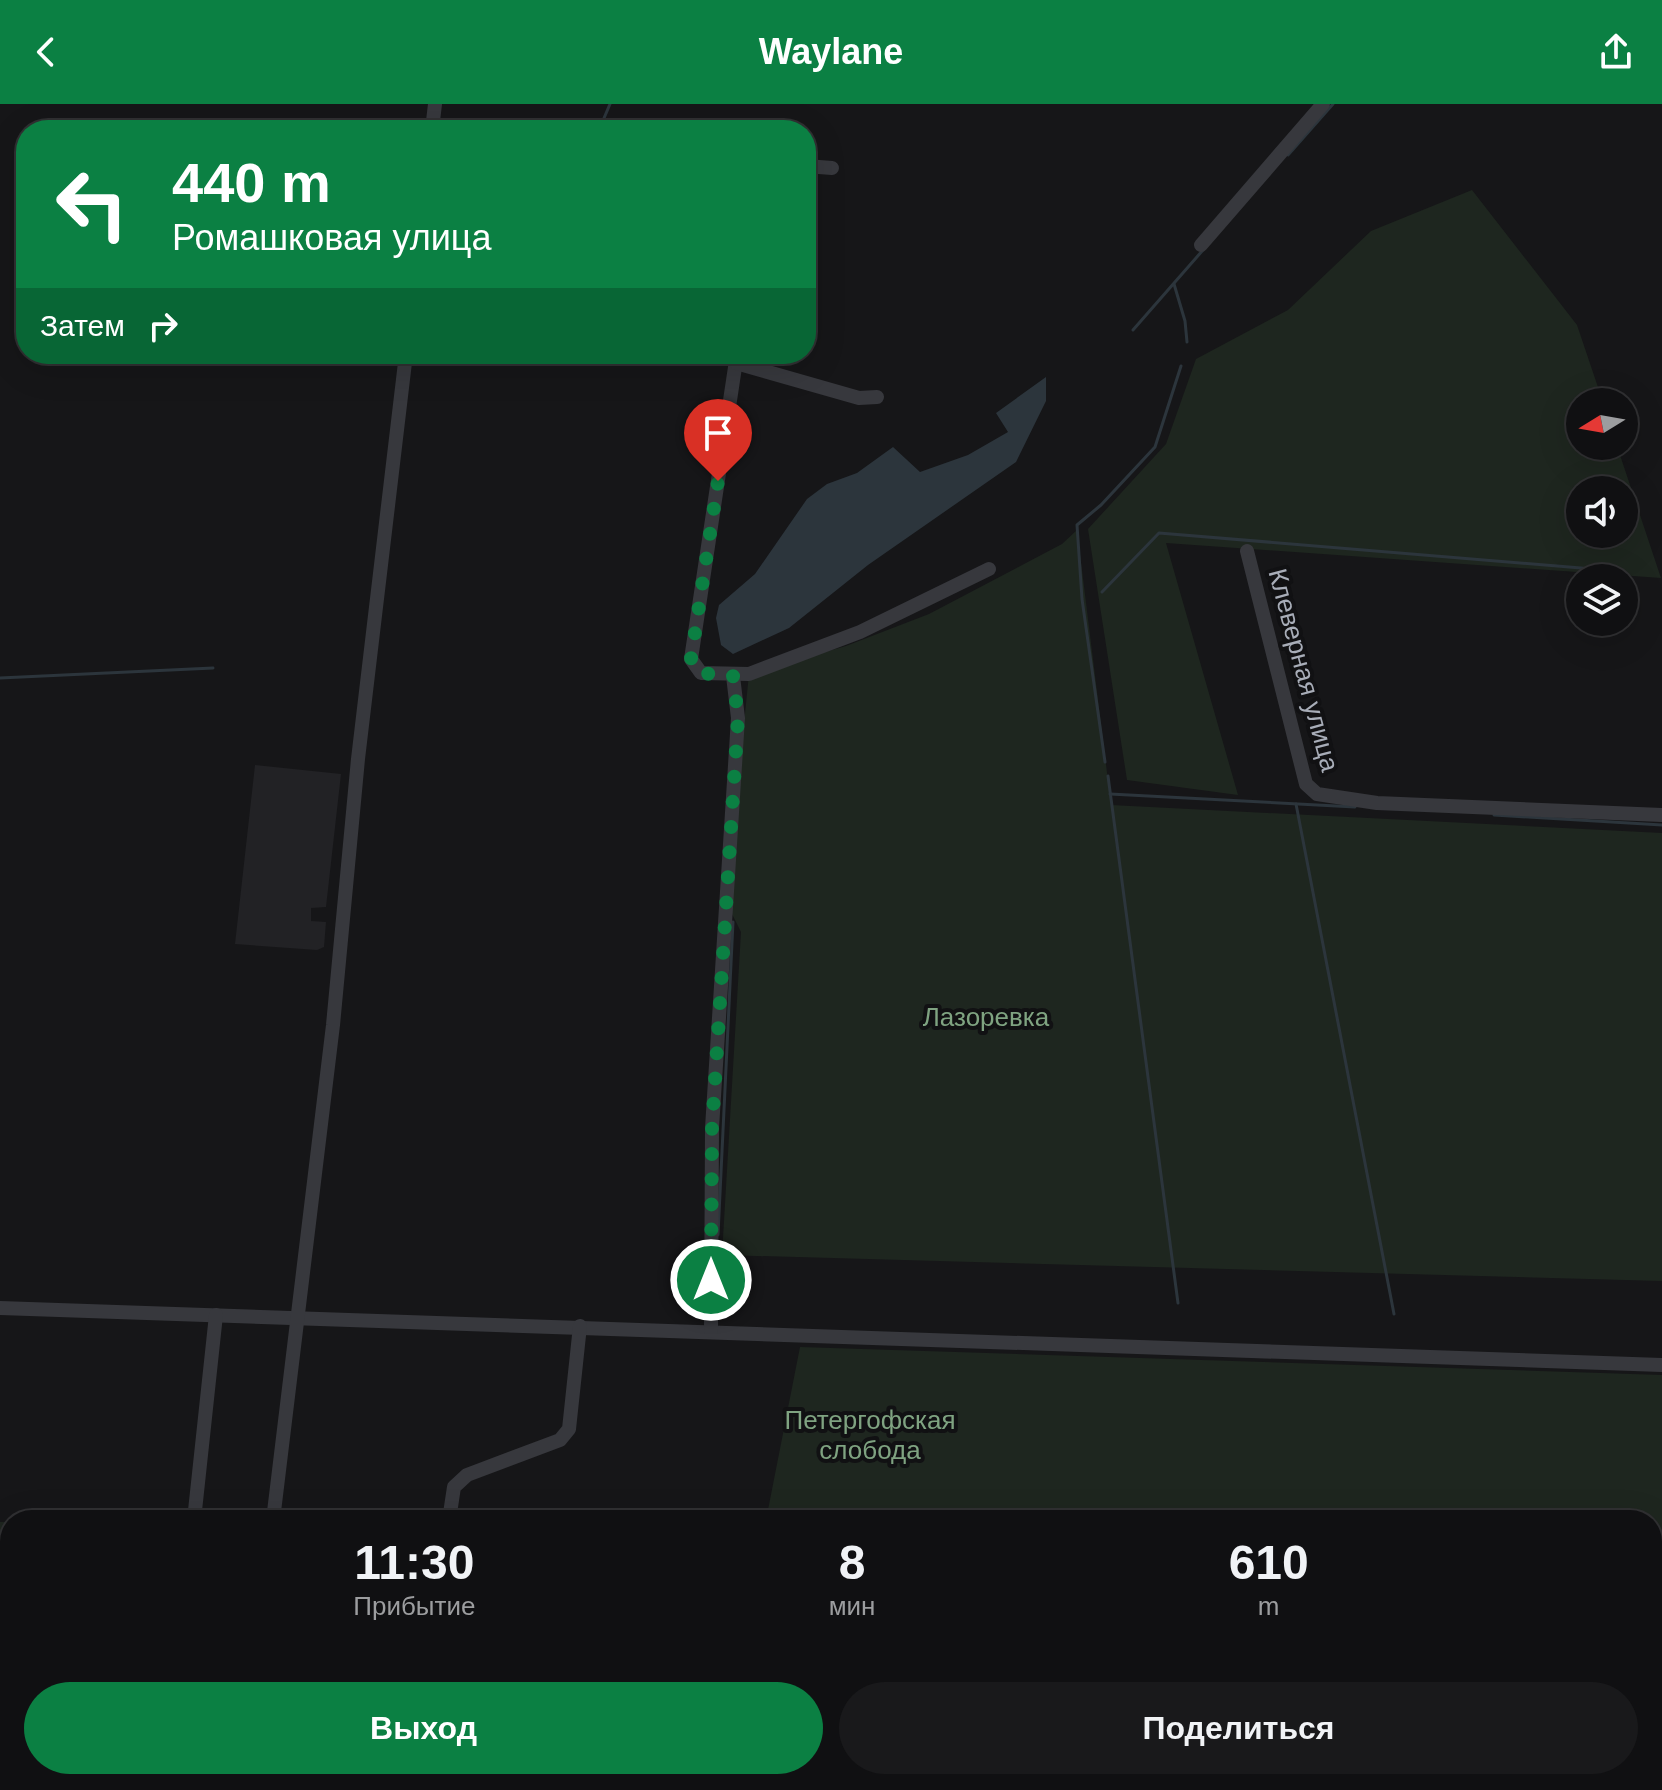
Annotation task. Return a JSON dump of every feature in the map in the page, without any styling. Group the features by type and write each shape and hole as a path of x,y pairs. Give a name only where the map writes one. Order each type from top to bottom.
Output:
{"street":[{"path":"1201,245 1323,104"},
{"path":"816,167 832,168"},
{"path":"274,1510 333,1025 358,759 405,364"},
{"path":"735,364 691,659 701,673 749,674 860,632 989,569"},
{"path":"754,364 859,398 877,397"},
{"name":"Клеверная улица","path":"1247,551 1306,784 1317,794 1419,805 1662,815"},
{"path":"711,1331 712,1128 738,718 733,676"},
{"path":"0,1308 1662,1365"},
{"path":"195,1510 216,1315"},
{"path":"451,1510 454,1487 467,1475 560,1440 569,1422 580,1326"}],"shaded area":[{"path":"1046,377 1046,401 1016,462 868,565 789,628 733,654 721,645 716,618 719,605 755,574 807,499 827,484 857,473 893,447 920,472 968,455 1008,432 996,413"},
{"path":"255,765 341,774 326,907 311,908 311,921 326,922 324,947 317,950 235,944"}],"green space":[{"path":"1472,190 1577,325 1598,388 1566,388 1566,460 1622,460 1627,476 1566,476 1566,548 1638,548 1638,509 1661,578 1638,576 1638,564 1566,564 1566,571 1166,543 1238,795 1127,780 1088,529 1166,444 1196,359 1288,310 1371,231"},
{"name":"Лазоревка","path":"1077,530 1111,805 1662,833 1662,1281 722,1255 741,932 726,902 749,674 846,646 929,614 1062,544"},
{"name":"Петергофская слобода","path":"800,1347 1662,1375 1662,1510 768,1510"}],"waterway":[{"path":"603,120 610,104"},
{"path":"1288,155 1333,104"},
{"path":"1133,330 1203,250"},
{"path":"1174,284 1185,321 1187,342"},
{"path":"1105,762 1082,599 1077,525 1101,505 1155,447 1181,366"},
{"path":"1102,592 1159,533 1566,567"},
{"path":"0,678 213,668"},
{"path":"1108,776 1178,1303"},
{"path":"1110,794 1355,807"},
{"path":"1296,804 1394,1314"},
{"path":"1494,815 1662,825"},
{"path":"718,1235 733,922"}],"route":[{"path":"711,1280 712,1128 738,718 733,676 701,673 691,659 718,481"}]}
